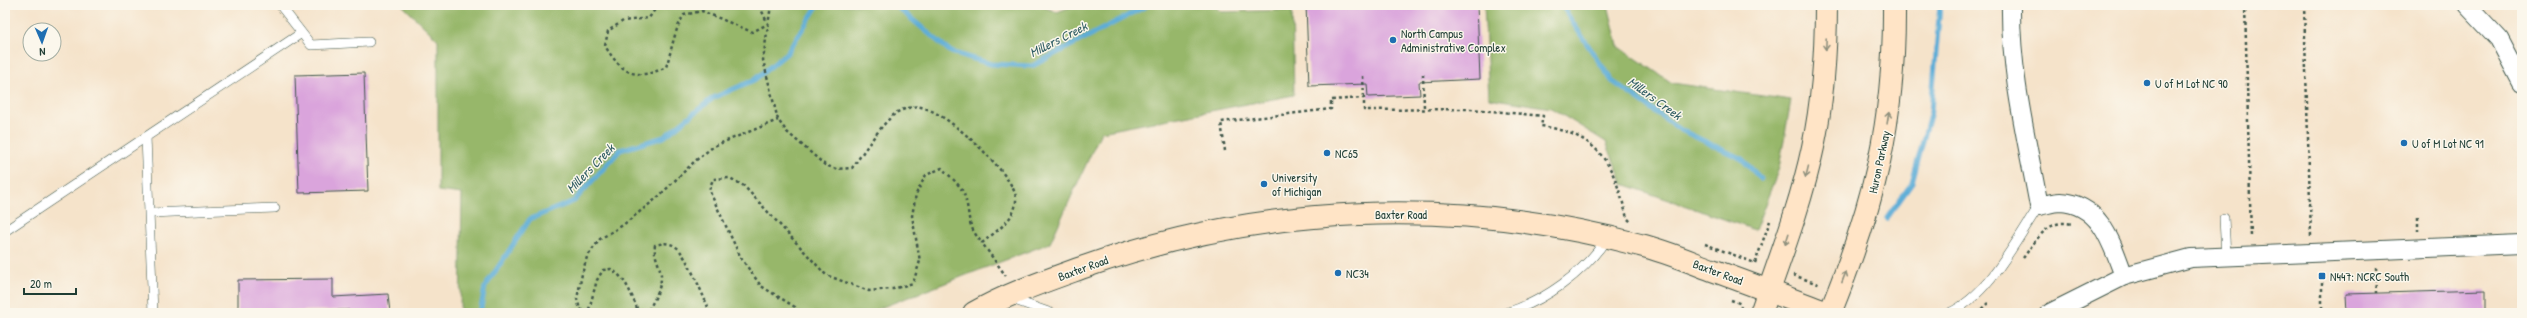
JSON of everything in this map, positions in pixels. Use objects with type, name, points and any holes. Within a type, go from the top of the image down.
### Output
[{"type":"street","points":[[1761,313],[1799,202],[1813,148],[1824,85],[1826,5]]},
{"type":"street","name":"Huron Parkway","points":[[1829,313],[1864,224],[1883,147],[1892,84],[1894,5]]},
{"type":"street","points":[[2011,5],[2010,30],[2017,88],[2039,206],[2060,202],[2084,208],[2095,217],[2105,228],[2124,276]]},
{"type":"street","points":[[2467,5],[2499,38],[2522,83]]},
{"type":"street","name":"Baxter Road","points":[[974,313],[1012,295],[1107,259],[1212,231],[1291,219],[1386,213],[1463,215],[1553,227],[1608,237],[1665,252],[1829,313]]},
{"type":"street","points":[[2050,313],[2124,276],[2191,258],[2522,244]]},
{"type":"lane","points":[[280,5],[300,34],[311,45],[369,42]]},
{"type":"lane","points":[[5,231],[300,34]]},
{"type":"lane","points":[[146,137],[153,313]]},
{"type":"lane","points":[[1949,313],[1971,300],[1986,285],[2039,206]]},
{"type":"lane","points":[[150,213],[275,208]]},
{"type":"lane","points":[[2224,218],[2226,256]]},
{"type":"lane","points":[[1505,313],[1532,303],[1583,267],[1597,254],[1608,237]]},
{"type":"lane","points":[[1012,295],[1051,313]]},
{"type":"path","points":[[658,5],[649,18],[623,21],[608,31],[605,46],[617,65],[637,75],[654,73],[666,67],[676,27],[684,15],[702,11],[752,32],[768,24]]},
{"type":"path","points":[[759,5],[768,24]]},
{"type":"path","points":[[771,5],[763,60],[778,120],[787,132],[825,165],[836,169],[852,168],[896,112],[915,106],[930,110],[965,133],[1011,183],[1016,198],[1012,216],[982,243]]},
{"type":"path","points":[[2245,5],[2251,238]]},
{"type":"path","points":[[2304,5],[2311,236],[2318,236]]},
{"type":"path","points":[[1423,74],[1424,108]]},
{"type":"path","points":[[1363,76],[1364,110],[1424,108],[1471,109],[1543,116],[1541,126],[1571,134],[1599,150],[1615,176],[1627,218],[1636,224]]},
{"type":"path","points":[[1225,151],[1221,122],[1331,109],[1331,100],[1364,98]]},
{"type":"path","points":[[710,313],[677,247],[666,243],[655,245],[654,251],[661,278],[655,299],[648,311],[639,313],[628,284],[622,276],[611,268],[603,270],[597,280],[588,313],[580,310],[577,299],[588,257],[600,240],[624,225],[657,198],[694,161],[714,146],[778,120]]},
{"type":"path","points":[[796,313],[795,307],[761,286],[741,258],[709,190],[712,179],[730,178],[744,186],[826,275],[869,291],[893,289],[914,283],[920,261],[912,216],[916,194],[926,175],[942,168],[954,180],[964,194],[971,229],[982,243],[1012,295]]},
{"type":"path","points":[[2411,233],[2418,232],[2418,217]]},
{"type":"path","points":[[2019,264],[2046,228],[2063,222],[2075,225]]},
{"type":"path","points":[[1700,243],[1755,263]]},
{"type":"path","points":[[1792,274],[1825,286]]},
{"type":"path","points":[[2376,274],[2377,293]]},
{"type":"path","points":[[2322,276],[2322,313]]},
{"type":"path","points":[[1976,313],[1993,298]]},
{"type":"green space","points":[[402,5],[1038,5],[1057,12],[1076,5],[1214,5],[1221,12],[1292,10],[1294,95],[1101,132],[1050,243],[867,313],[460,313],[462,194],[438,191],[438,40]]},
{"type":"green space","points":[[1484,5],[1608,5],[1618,46],[1672,83],[1791,100],[1779,168],[1755,230],[1623,184],[1606,142],[1551,108],[1489,98]]},
{"type":"building","name":"North Campus Administrative Complex","points":[[1306,5],[1477,5],[1480,79],[1419,82],[1420,95],[1368,97],[1367,84],[1309,86]]},
{"type":"building","points":[[364,73],[368,191],[299,193],[295,75]]},
{"type":"building","points":[[333,279],[333,297],[388,294],[390,313],[349,313],[349,310],[238,312],[238,280]]},
{"type":"building","points":[[2486,290],[2486,313],[2347,313],[2346,294]]},
{"type":"waterway","name":"Millers Creek","points":[[480,313],[485,287],[530,219],[574,201],[620,150],[664,137],[713,98],[754,80],[787,53],[818,5]]},
{"type":"waterway","name":"Millers Creek","points":[[895,5],[951,52],[991,64],[1032,66],[1148,5]]},
{"type":"waterway","name":"Millers Creek","points":[[1565,5],[1567,14],[1612,81],[1681,130],[1742,159],[1761,179]]},
{"type":"waterway","name":"Millers Creek","points":[[1887,218],[1912,183],[1931,111],[1940,5]]},
{"type":"place","name":"North Campus Administrative Complex","points":[[1393,40]]},
{"type":"place","name":"U of M Lot NC 90","points":[[2147,83]]},
{"type":"place","name":"U of M Lot NC 91","points":[[2404,143]]},
{"type":"place","name":"NC65","points":[[1327,153]]},
{"type":"place","name":"University of Michigan","points":[[1264,184]]},
{"type":"place","name":"NC34","points":[[1338,273]]},
{"type":"place","name":"N447: NCRC South","points":[[2322,276]]}]
